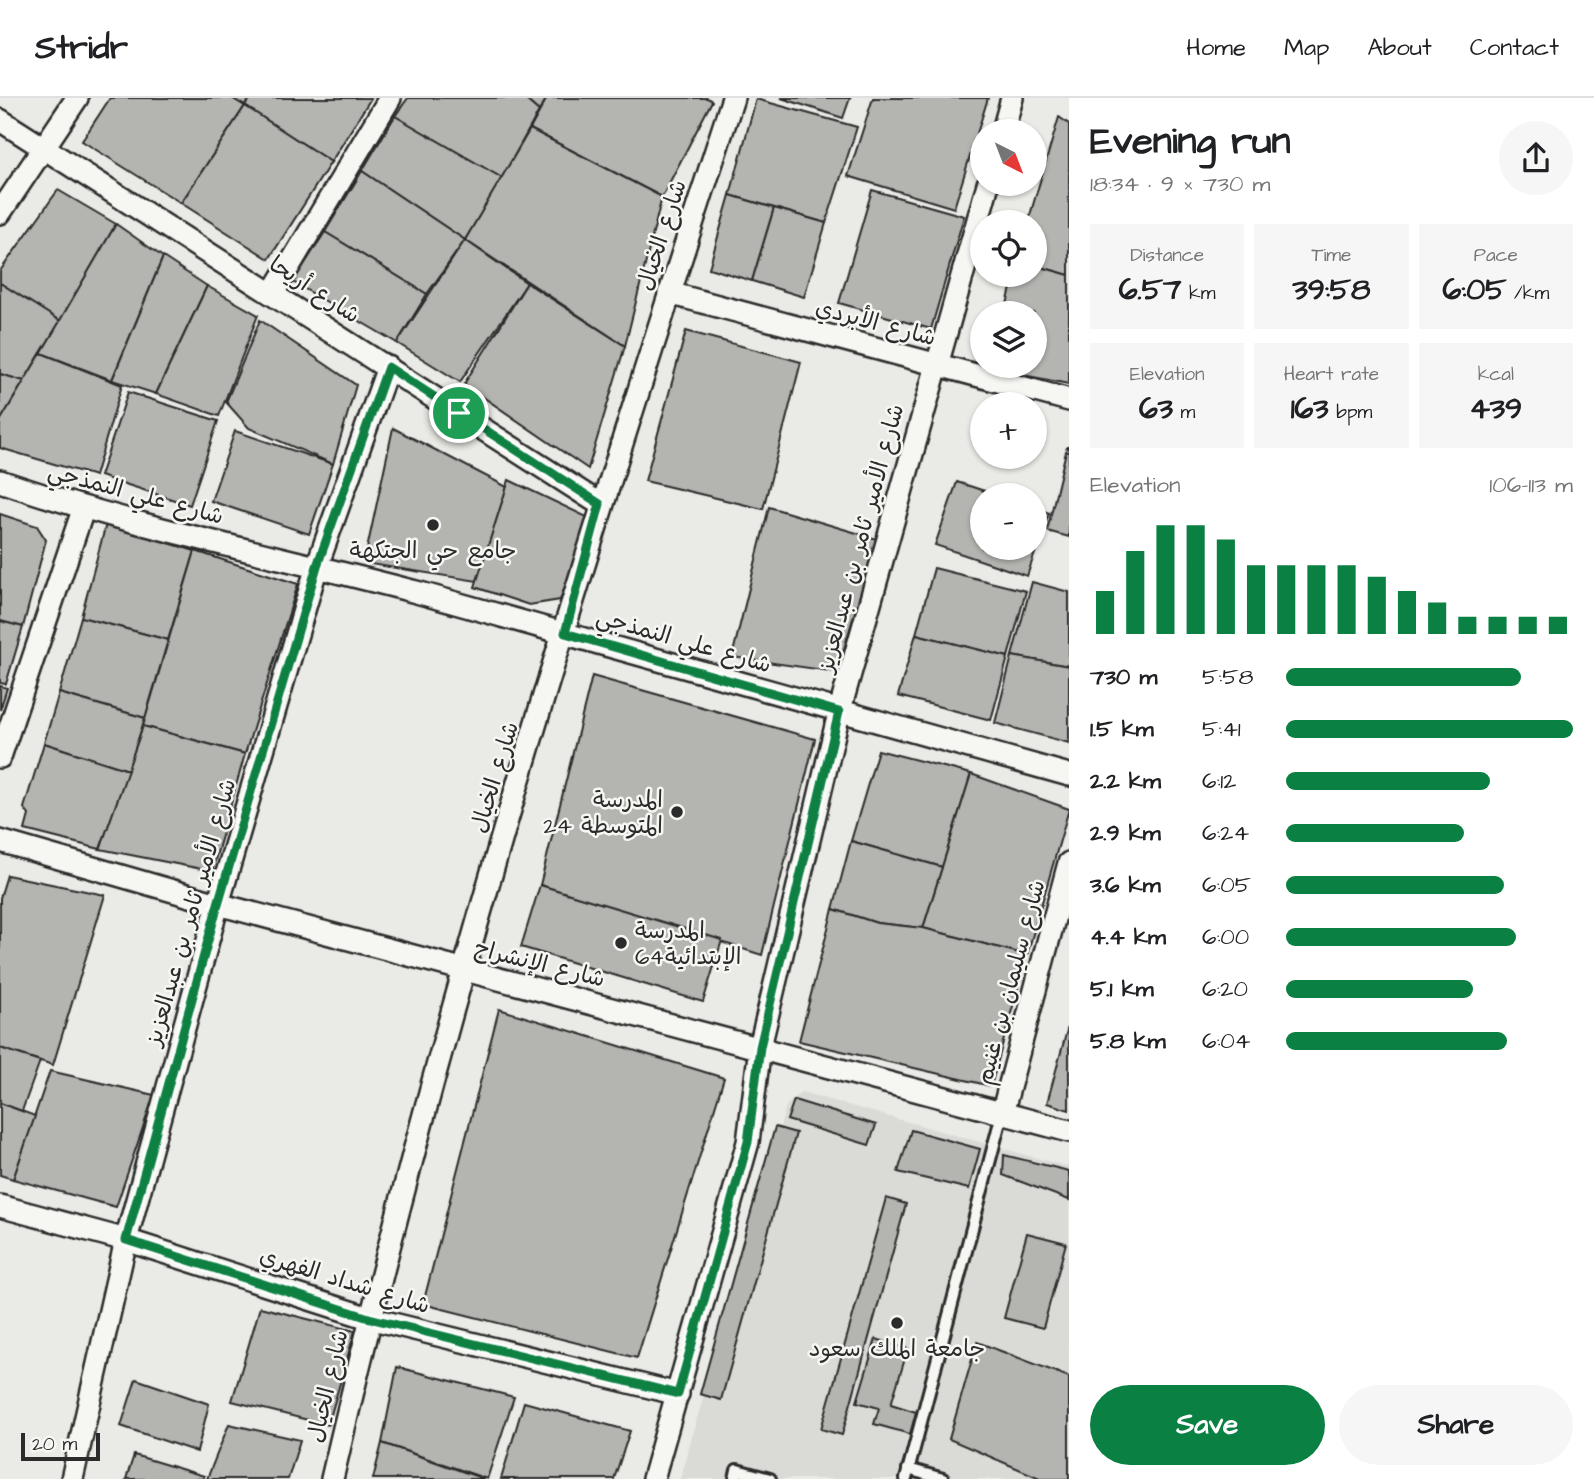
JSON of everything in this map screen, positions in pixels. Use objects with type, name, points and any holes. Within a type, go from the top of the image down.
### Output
[{"type":"street","points":[[0,213],[77,98]]},
{"type":"street","points":[[273,293],[390,98]]},
{"type":"street","name":"شارع الخيال","points":[[332,1479],[369,1318],[463,970],[565,633],[600,504],[733,98]]},
{"type":"street","points":[[1006,119],[1012,98]]},
{"type":"street","name":"شارع أريحا","points":[[0,120],[600,504]]},
{"type":"street","name":"شارع الأمير ثامر بن عبدالعزيز","points":[[653,1479],[748,1142],[760,1047],[839,712],[985,196]]},
{"type":"street","name":"شارع الأبردي","points":[[669,293],[1069,400]]},
{"type":"street","name":"شارع الأمير ثامر بن عبدالعزيز","points":[[72,1479],[126,1240],[218,904],[317,566],[388,367]]},
{"type":"street","name":"شارع علي النمذجي","points":[[0,481],[83,510],[317,566],[1069,775]]},
{"type":"street","points":[[0,757],[83,510]]},
{"type":"street","name":"شارع الإنشراح","points":[[0,841],[218,904],[1069,1131]]},
{"type":"street","name":"شارع سليمان بن غنيم","points":[[1002,1114],[1069,863]]},
{"type":"street","name":"شارع شداد الفهري","points":[[0,1206],[126,1240],[369,1318],[678,1394]]},
{"type":"lane","points":[[943,1479],[907,1474],[1002,1114]]},
{"type":"lane","points":[[735,1479],[737,1470],[770,1479]]},
{"type":"shaded area","name":"جامعة الملك سعود","points":[[801,1092],[1069,1167],[1069,1479],[680,1479],[786,1106]]},
{"type":"building","points":[[110,98],[232,98],[245,106],[181,203],[82,141]]},
{"type":"building","points":[[232,98],[251,98],[245,106]]},
{"type":"building","points":[[251,98],[371,98],[331,162],[245,106]]},
{"type":"building","points":[[408,98],[524,98],[539,111],[502,178],[395,116]]},
{"type":"building","points":[[524,98],[547,98],[539,111]]},
{"type":"building","points":[[547,98],[707,98],[712,101],[662,197],[530,129]]},
{"type":"building","points":[[781,98],[850,98],[843,118]]},
{"type":"building","points":[[873,98],[988,98],[982,119],[970,119],[970,156],[954,208],[848,176]]},
{"type":"building","points":[[756,99],[857,127],[826,223],[730,195]]},
{"type":"building","points":[[245,106],[331,162],[269,259],[181,203]]},
{"type":"building","points":[[395,116],[502,178],[465,240],[362,171]]},
{"type":"building","points":[[1059,117],[1069,124],[1069,275],[1047,269],[1047,210],[1032,210],[1036,196],[1047,196],[1047,158]]},
{"type":"building","points":[[530,129],[662,197],[625,346],[465,240]]},
{"type":"building","points":[[362,171],[465,240],[427,294],[325,232]]},
{"type":"building","points":[[58,190],[116,224],[60,321],[0,283],[0,271]]},
{"type":"building","points":[[872,190],[964,216],[931,329],[839,303]]},
{"type":"building","points":[[730,195],[774,208],[752,281],[709,268]]},
{"type":"building","points":[[774,208],[826,223],[804,297],[752,281]]},
{"type":"building","points":[[116,224],[163,257],[112,380],[41,353]]},
{"type":"building","points":[[325,232],[427,294],[397,343],[293,282]]},
{"type":"building","points":[[465,240],[527,283],[460,382],[397,343]]},
{"type":"building","points":[[163,257],[207,286],[156,394],[112,380]]},
{"type":"building","points":[[1047,269],[1069,275],[1069,384],[1038,378],[1047,378],[1047,301],[1008,301],[1011,287],[1047,287]]},
{"type":"building","points":[[0,283],[60,321],[24,381],[0,374]]},
{"type":"building","points":[[527,283],[625,346],[588,469],[464,384]]},
{"type":"building","points":[[207,286],[258,315],[219,416],[156,394]]},
{"type":"building","points":[[260,320],[356,385],[333,464],[249,428],[226,402]]},
{"type":"building","points":[[686,331],[801,362],[763,509],[645,481]]},
{"type":"building","points":[[41,353],[122,385],[95,476],[0,448],[0,421]]},
{"type":"building","points":[[0,374],[24,381],[0,421]]},
{"type":"building","points":[[128,392],[218,421],[190,505],[100,476]]},
{"type":"building","name":"جامع حي الجتكهة","points":[[393,428],[507,487],[477,581],[364,563]]},
{"type":"building","points":[[235,431],[333,464],[309,534],[211,501]]},
{"type":"building","points":[[1067,447],[1069,447],[1069,537],[1047,531]]},
{"type":"building","points":[[509,480],[589,518],[560,600],[529,605],[475,587]]},
{"type":"building","points":[[957,482],[970,486],[970,557],[935,545]]},
{"type":"building","points":[[769,507],[877,539],[837,672],[732,657]]},
{"type":"building","points":[[0,514],[37,526],[46,540],[23,627],[0,621]]},
{"type":"building","points":[[106,524],[195,551],[168,640],[81,617]]},
{"type":"building","points":[[195,551],[298,584],[245,754],[143,726]]},
{"type":"building","points":[[980,560],[1033,560],[1027,576]]},
{"type":"building","points":[[934,568],[1026,591],[1008,657],[916,634]]},
{"type":"building","points":[[1032,582],[1069,592],[1069,666],[1012,656]]},
{"type":"building","points":[[81,617],[168,640],[145,718],[59,693]]},
{"type":"building","points":[[0,621],[23,627],[6,684],[0,683]]},
{"type":"building","points":[[916,634],[1008,657],[991,720],[898,696]]},
{"type":"building","points":[[1012,656],[1069,666],[1069,743],[995,723]]},
{"type":"building","name":"المدرسة المتوسطة 24","points":[[592,676],[815,739],[762,955],[540,885]]},
{"type":"building","points":[[0,686],[7,688],[0,710]]},
{"type":"building","points":[[59,693],[145,718],[128,770],[44,743]]},
{"type":"building","points":[[143,726],[245,754],[212,871],[100,849]]},
{"type":"building","points":[[44,743],[128,770],[100,849],[25,830],[29,815],[24,808]]},
{"type":"building","points":[[878,750],[971,774],[942,867],[851,841]]},
{"type":"building","points":[[971,774],[1069,809],[1027,955],[923,928]]},
{"type":"building","points":[[851,841],[942,867],[923,928],[877,923],[833,909]]},
{"type":"building","points":[[7,875],[105,895],[53,1065],[0,1048],[0,898]]},
{"type":"building","name":"المدرسة الإبتدائية64","points":[[540,885],[722,940],[703,1002],[521,947]]},
{"type":"building","points":[[833,909],[877,923],[923,928],[1027,955],[991,1086],[799,1041]]},
{"type":"building","points":[[499,1009],[724,1078],[637,1358],[423,1304]]},
{"type":"building","points":[[1069,1023],[1069,1110],[1047,1103]]},
{"type":"building","points":[[0,1048],[40,1061],[22,1111],[0,1103]]},
{"type":"building","points":[[50,1071],[154,1095],[116,1207],[13,1179]]},
{"type":"building","points":[[794,1100],[876,1125],[869,1145],[787,1120]]},
{"type":"building","points":[[0,1103],[35,1116],[13,1179],[0,1175]]},
{"type":"building","points":[[775,1127],[796,1133],[721,1400],[700,1394]]},
{"type":"building","points":[[911,1130],[980,1149],[969,1189],[898,1172]]},
{"type":"building","points":[[1004,1155],[1069,1171],[1069,1200],[1003,1175]]},
{"type":"building","points":[[886,1198],[906,1204],[842,1435],[821,1429]]},
{"type":"building","points":[[1027,1233],[1066,1243],[1043,1328],[1004,1318]]},
{"type":"building","points":[[260,1307],[355,1331],[328,1425],[232,1401]]},
{"type":"building","points":[[876,1339],[908,1349],[891,1404],[916,1412],[910,1434],[874,1424],[879,1408],[857,1402]]},
{"type":"building","points":[[977,1342],[1069,1377],[1069,1479],[1042,1479],[949,1439]]},
{"type":"building","points":[[397,1367],[514,1397],[487,1479],[382,1443]]},
{"type":"building","points":[[136,1379],[209,1404],[197,1452],[121,1426]]},
{"type":"building","points":[[524,1402],[630,1431],[614,1479],[501,1479]]},
{"type":"building","points":[[229,1424],[300,1440],[288,1479],[207,1479]]},
{"type":"building","points":[[382,1443],[484,1479],[373,1479]]},
{"type":"building","points":[[134,1455],[204,1476],[203,1479],[126,1479]]},
{"type":"place","name":"جامع حي الجتكهة","points":[[433,525]]},
{"type":"place","name":"المدرسة المتوسطة 24","points":[[677,812]]},
{"type":"place","name":"المدرسة الإبتدائية64","points":[[621,943]]},
{"type":"place","name":"جامعة الملك سعود","points":[[897,1323]]},
{"type":"route","points":[[388,367],[459,413],[600,504],[565,633],[839,712],[760,1047],[748,1142],[678,1394],[369,1318],[126,1240],[218,904],[317,566],[388,367]]}]
